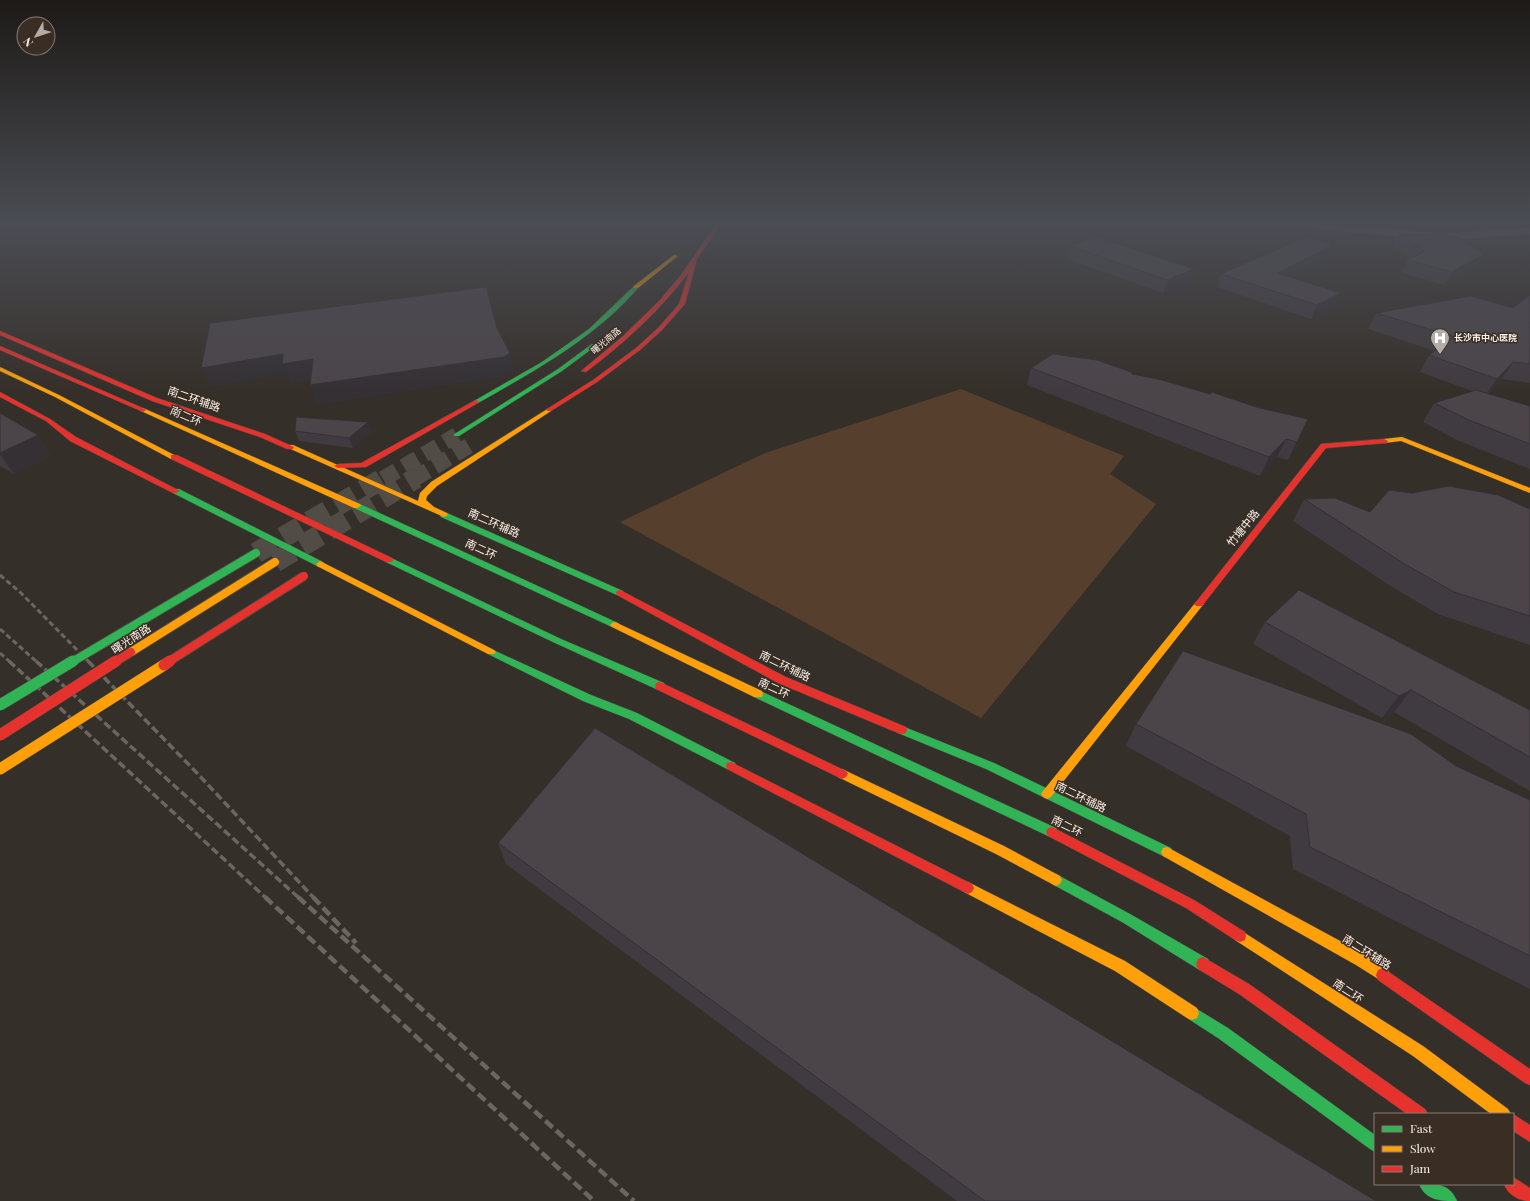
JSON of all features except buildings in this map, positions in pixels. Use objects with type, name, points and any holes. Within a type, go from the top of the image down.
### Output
[{"type":"main road","points":[[332,465],[353,467],[372,461],[544,363],[591,330],[607,316],[626,295],[646,279]]},
{"type":"main road","points":[[646,291],[656,279]]},
{"type":"main road","name":"曙光南路","points":[[578,376],[612,350],[647,319],[679,279]]},
{"type":"main road","points":[[430,508],[422,501],[423,495],[434,484],[595,381],[638,349],[660,329],[682,304],[689,279]]},
{"type":"main road","name":"南二环辅路","points":[[0,333],[131,390],[178,408],[257,433],[430,508],[621,593],[782,680],[990,766],[1173,854],[1360,960],[1530,1078]]},
{"type":"main road","name":"曙光南路","points":[[457,435],[560,370],[603,338]]},
{"type":"main road","name":"南二环","points":[[0,348],[239,452],[535,587],[728,680],[1070,841],[1190,904],[1283,962],[1418,1051],[1502,1113]]},
{"type":"main road","points":[[0,369],[57,396],[146,443],[406,569],[688,699],[1000,850],[1126,918],[1244,989],[1419,1113]]},
{"type":"main road","points":[[0,394],[48,420],[73,439],[332,569],[525,670],[587,698],[633,716],[1120,966],[1223,1033],[1374,1143]]},
{"type":"main road","name":"竹塘中路","points":[[1047,794],[1324,446],[1402,439],[1530,491]]},
{"type":"main road","name":"曙光南路","points":[[0,705],[256,552]]},
{"type":"main road","name":"曙光南路","points":[[0,735],[88,682],[219,596],[275,562]]},
{"type":"main road","points":[[0,769],[311,574],[332,569]]},
{"type":"main road","points":[[1514,1123],[1530,1134]]},
{"type":"main road","points":[[1428,1185],[1449,1201]]},
{"type":"main road","points":[[1513,1185],[1530,1198]]},
{"type":"shaded area","points":[[961,389],[1124,456],[1110,474],[1156,504],[981,718],[620,522],[765,453]]},
{"type":"tunnel","points":[[383,479],[457,435]]},
{"type":"tunnel","points":[[414,479],[475,442]]},
{"type":"tunnel","points":[[256,553],[384,478]]},
{"type":"tunnel","points":[[275,562],[416,478]]},
{"type":"railway","points":[[0,575],[21,593],[89,662]]},
{"type":"railway","points":[[0,629],[37,662]]},
{"type":"railway","points":[[0,653],[10,662]]},
{"type":"railway","points":[[9,661],[266,898]]},
{"type":"railway","points":[[36,661],[299,898]]},
{"type":"railway","points":[[88,661],[196,772],[314,898]]},
{"type":"railway","points":[[265,897],[594,1201]]},
{"type":"railway","points":[[298,897],[634,1201]]},
{"type":"railway","points":[[313,897],[356,943]]},
{"type":"traffic: fast","points":[[476,402],[544,363],[591,330],[636,287]]},
{"type":"traffic: fast","points":[[457,435],[560,370],[594,345]]},
{"type":"traffic: fast","points":[[176,491],[320,564]]},
{"type":"traffic: fast","points":[[357,506],[615,625]]},
{"type":"traffic: fast","points":[[444,515],[620,593]]},
{"type":"traffic: fast","points":[[0,705],[256,553]]},
{"type":"traffic: fast","points":[[389,560],[558,641],[660,686]]},
{"type":"traffic: fast","points":[[491,652],[587,698],[633,716],[731,766]]},
{"type":"traffic: fast","points":[[758,694],[1052,832]]},
{"type":"traffic: fast","points":[[902,730],[990,766],[1167,852]]},
{"type":"traffic: fast","points":[[1056,880],[1126,918],[1203,964]]},
{"type":"traffic: fast","points":[[1192,1013],[1223,1033],[1374,1143]]},
{"type":"traffic: fast","points":[[1428,1185],[1449,1201]]},
{"type":"traffic: slow","points":[[636,287],[646,279]]},
{"type":"traffic: slow","points":[[0,369],[57,396],[174,457]]},
{"type":"traffic: slow","points":[[143,410],[357,506]]},
{"type":"traffic: slow","points":[[430,508],[422,501],[423,495],[434,484],[549,410]]},
{"type":"traffic: slow","points":[[1384,441],[1402,439],[1530,491]]},
{"type":"traffic: slow","points":[[290,447],[444,515]]},
{"type":"traffic: slow","points":[[131,652],[275,562]]},
{"type":"traffic: slow","points":[[320,564],[491,652]]},
{"type":"traffic: slow","points":[[1047,794],[1199,604]]},
{"type":"traffic: slow","points":[[615,625],[758,694]]},
{"type":"traffic: slow","points":[[0,769],[164,665]]},
{"type":"traffic: slow","points":[[842,774],[1000,850],[1056,880]]},
{"type":"traffic: slow","points":[[1167,852],[1361,960],[1383,975]]},
{"type":"traffic: slow","points":[[968,888],[1120,966],[1192,1013]]},
{"type":"traffic: slow","points":[[1240,936],[1418,1051],[1502,1113]]},
{"type":"traffic: jam","points":[[584,371],[624,339],[649,315],[680,279]]},
{"type":"traffic: jam","points":[[549,410],[595,381],[638,349],[660,329],[682,304],[689,279]]},
{"type":"traffic: jam","points":[[0,333],[132,391],[290,447]]},
{"type":"traffic: jam","points":[[0,348],[143,410]]},
{"type":"traffic: jam","points":[[0,394],[48,420],[73,439],[176,491]]},
{"type":"traffic: jam","points":[[338,466],[363,465],[476,402]]},
{"type":"traffic: jam","points":[[1199,604],[1324,446],[1384,441]]},
{"type":"traffic: jam","points":[[174,457],[389,560]]},
{"type":"traffic: jam","points":[[164,665],[304,576]]},
{"type":"traffic: jam","points":[[620,593],[782,680],[902,730]]},
{"type":"traffic: jam","points":[[0,735],[131,652]]},
{"type":"traffic: jam","points":[[660,686],[842,774]]},
{"type":"traffic: jam","points":[[731,766],[968,888]]},
{"type":"traffic: jam","points":[[1052,832],[1190,904],[1240,936]]},
{"type":"traffic: jam","points":[[1203,964],[1244,989],[1419,1113]]},
{"type":"traffic: jam","points":[[1383,975],[1530,1078]]},
{"type":"traffic: jam","points":[[1514,1123],[1530,1134]]},
{"type":"traffic: jam","points":[[1513,1185],[1530,1198]]},
{"type":"place","name":"长沙市中心医院","points":[[1440,355]]}]
